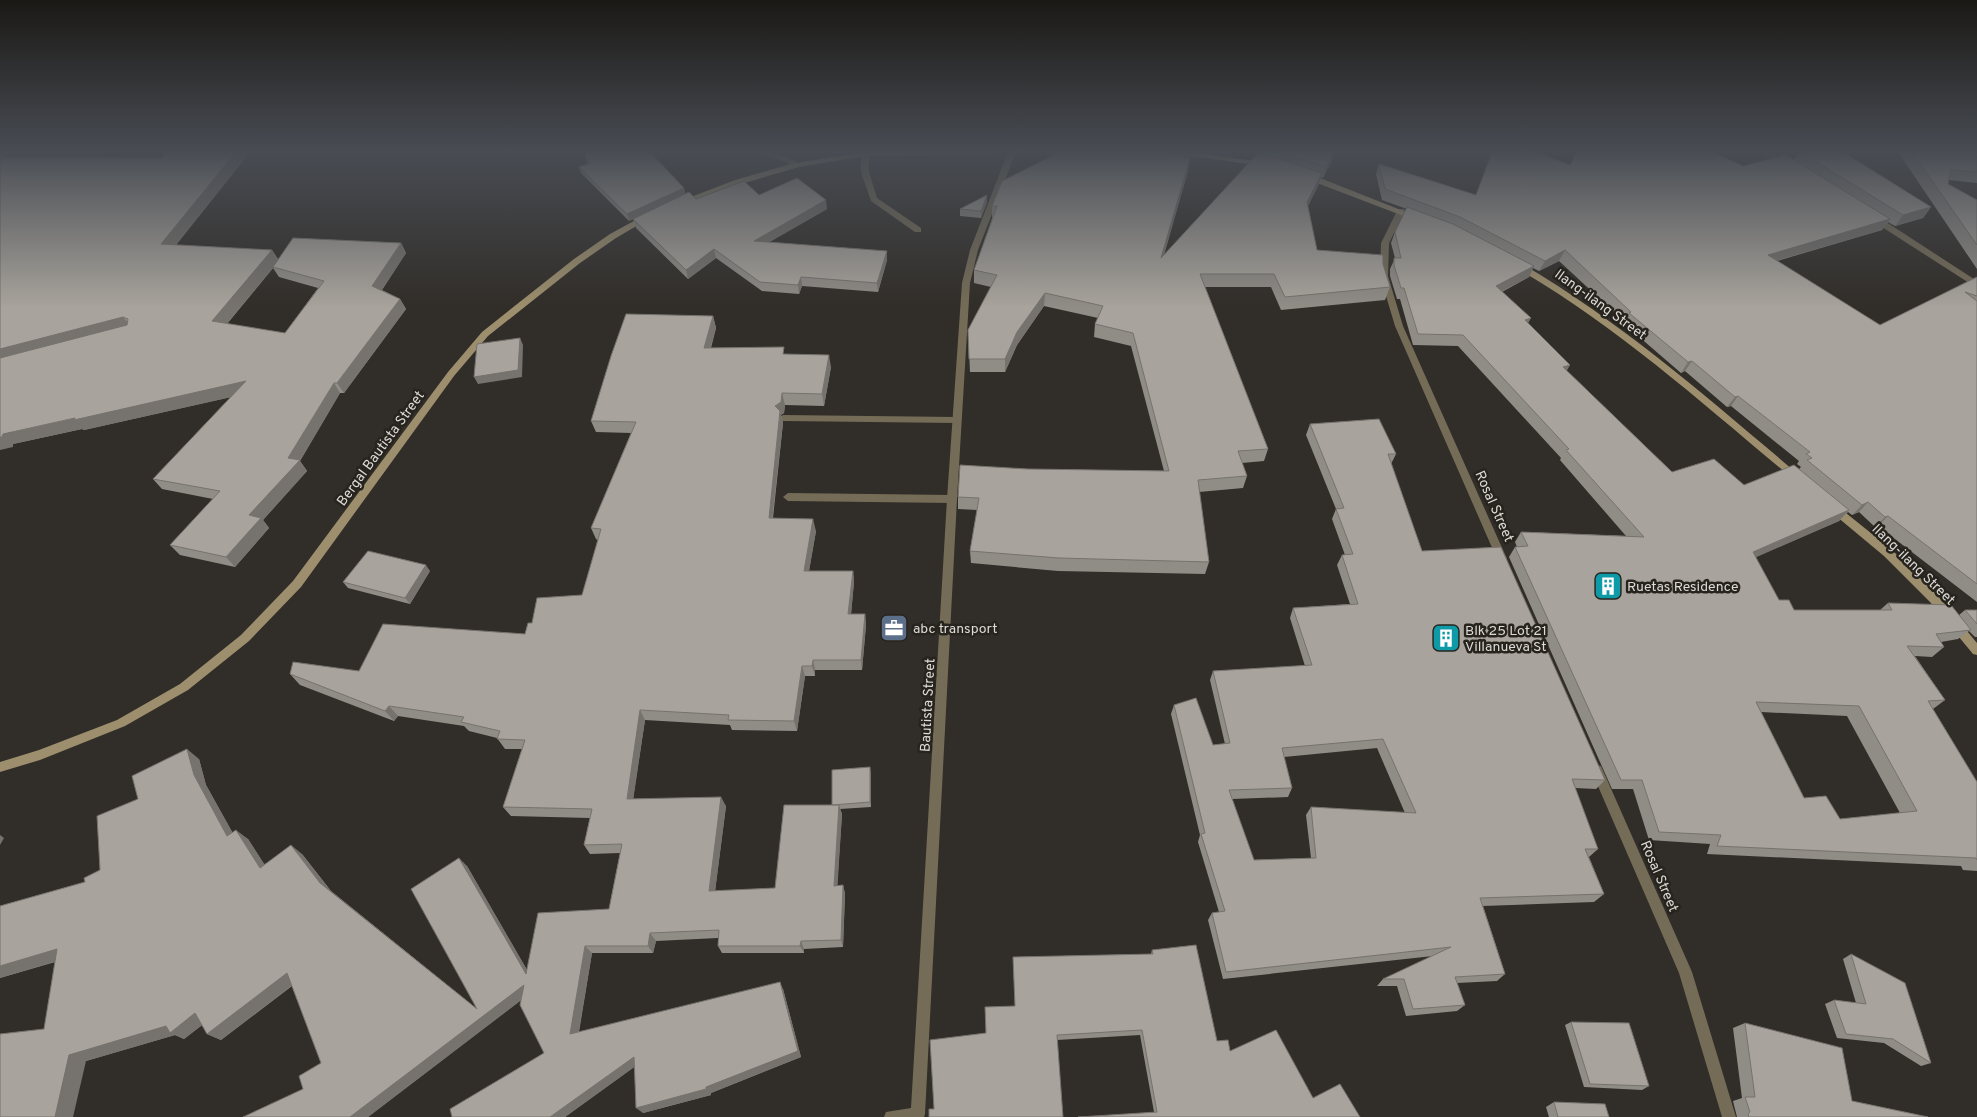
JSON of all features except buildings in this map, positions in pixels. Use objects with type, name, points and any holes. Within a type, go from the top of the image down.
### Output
[{"type":"street","points":[[672,206],[677,204]]},
{"type":"street","points":[[881,204],[918,230]]},
{"type":"street","name":"Bautista Street","points":[[917,1116],[956,420],[966,283],[974,250],[992,204]]},
{"type":"street","points":[[1382,204],[1426,221]]},
{"type":"street","name":"Rosal Street","points":[[1401,211],[1385,243],[1384,276],[1399,326],[1508,571]]},
{"type":"street","name":"Bergal Bautista Street","points":[[0,767],[40,755],[121,723],[184,687],[245,638],[297,584],[451,374],[485,334],[577,260],[613,236],[656,213]]},
{"type":"street","points":[[1869,215],[1977,285]]},
{"type":"street","name":"Ilang-ilang Street","points":[[1510,262],[1541,278],[1584,305],[1805,484]]},
{"type":"street","points":[[783,418],[956,420]]},
{"type":"street","points":[[788,497],[952,499]]},
{"type":"street","name":"Ilang-ilang Street","points":[[1828,503],[1888,553],[1934,599],[1977,651]]},
{"type":"street","name":"Rosal Street","points":[[1593,762],[1685,972],[1729,1117]]},
{"type":"street","points":[[891,1117],[917,1116]]},
{"type":"place","name":"Ruetas Residence","points":[[1608,586]]},
{"type":"place","name":"abc transport","points":[[894,628]]},
{"type":"place","name":"Blk 25 Lot 21 Villanueva St","points":[[1446,638]]}]
